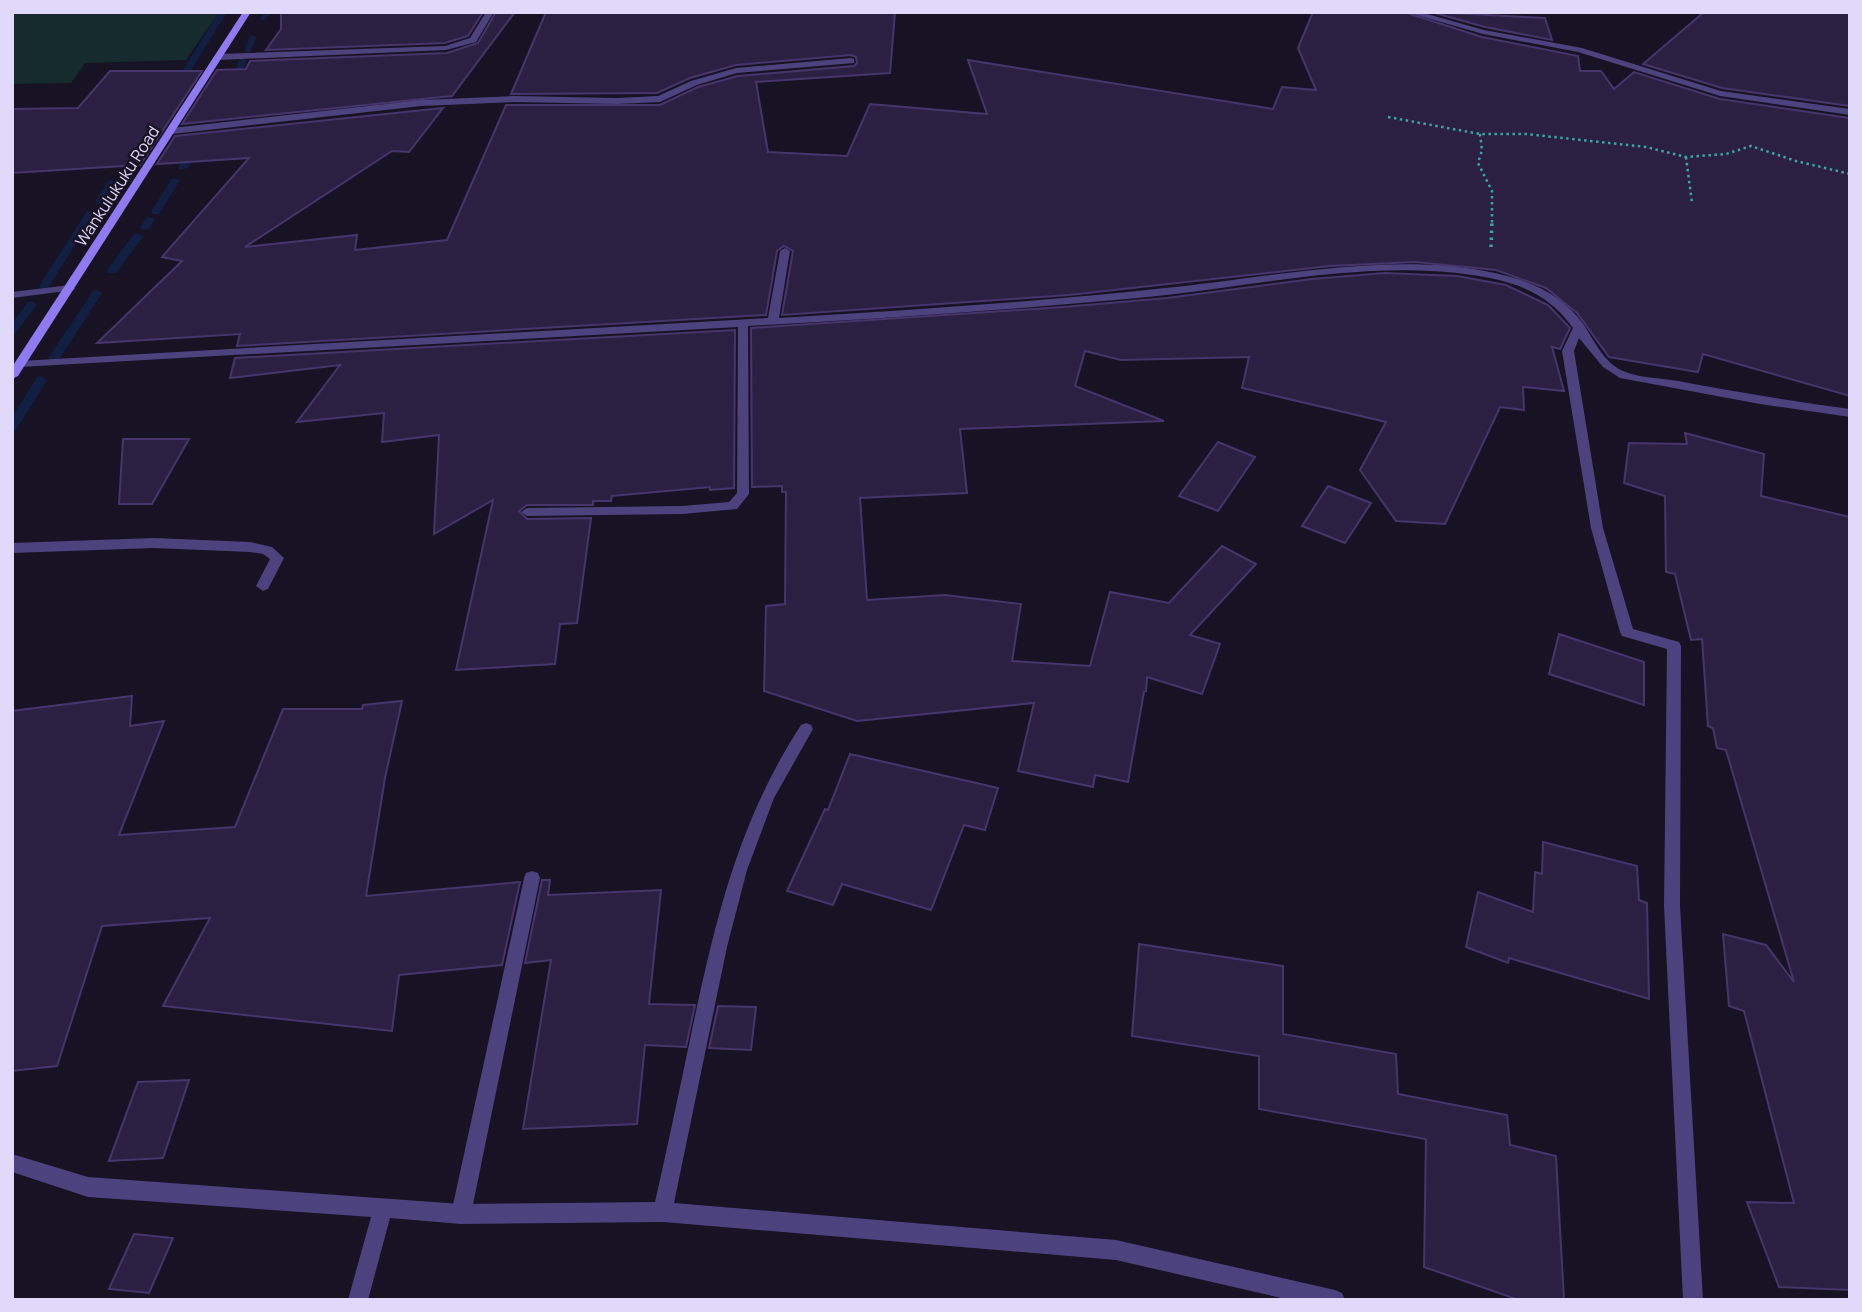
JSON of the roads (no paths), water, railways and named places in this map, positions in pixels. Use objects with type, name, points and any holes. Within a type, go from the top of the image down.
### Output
[{"type":"main road","name":"Wankulukuku Road","points":[[12,376],[247,12]]},
{"type":"street","points":[[219,57],[446,48],[472,40],[490,12]]},
{"type":"street","points":[[1410,12],[1483,32],[1579,50],[1720,93],[1850,112]]},
{"type":"street","points":[[172,131],[421,103],[514,99],[660,99],[694,83],[736,71],[852,61]]},
{"type":"street","points":[[773,320],[785,251]]},
{"type":"street","points":[[20,364],[1064,301],[1376,270],[1437,270],[1483,275],[1525,284],[1547,293],[1571,314],[1607,367],[1620,374],[1760,400],[1850,413]]},
{"type":"street","points":[[12,295],[70,288]]},
{"type":"street","points":[[527,512],[682,510],[733,506],[743,494],[743,322]]},
{"type":"street","points":[[1579,326],[1568,351],[1570,365],[1597,528],[1627,632],[1674,646],[1672,906],[1693,1300]]},
{"type":"street","points":[[12,548],[154,543],[250,547],[267,550],[277,558],[264,586]]},
{"type":"street","points":[[663,1212],[714,967],[749,835],[786,757],[806,729]]},
{"type":"street","points":[[461,1214],[532,878]]},
{"type":"street","points":[[12,1163],[88,1187],[461,1214],[663,1212],[1116,1250],[1335,1300]]},
{"type":"street","points":[[358,1300],[383,1208]]},
{"type":"waterway","points":[[176,88],[223,12]]},
{"type":"waterway","points":[[264,19],[268,12]]},
{"type":"waterway","points":[[247,50],[253,37]]},
{"type":"waterway","points":[[232,86],[243,60]]},
{"type":"waterway","points":[[183,168],[196,146]]},
{"type":"waterway","points":[[156,212],[175,180]]},
{"type":"waterway","points":[[100,202],[112,182]]},
{"type":"waterway","points":[[44,286],[90,213]]},
{"type":"waterway","points":[[145,227],[150,219]]},
{"type":"waterway","points":[[112,271],[138,236]]},
{"type":"waterway","points":[[54,358],[97,293]]},
{"type":"waterway","points":[[12,331],[32,304]]},
{"type":"waterway","points":[[12,427],[41,380]]}]
